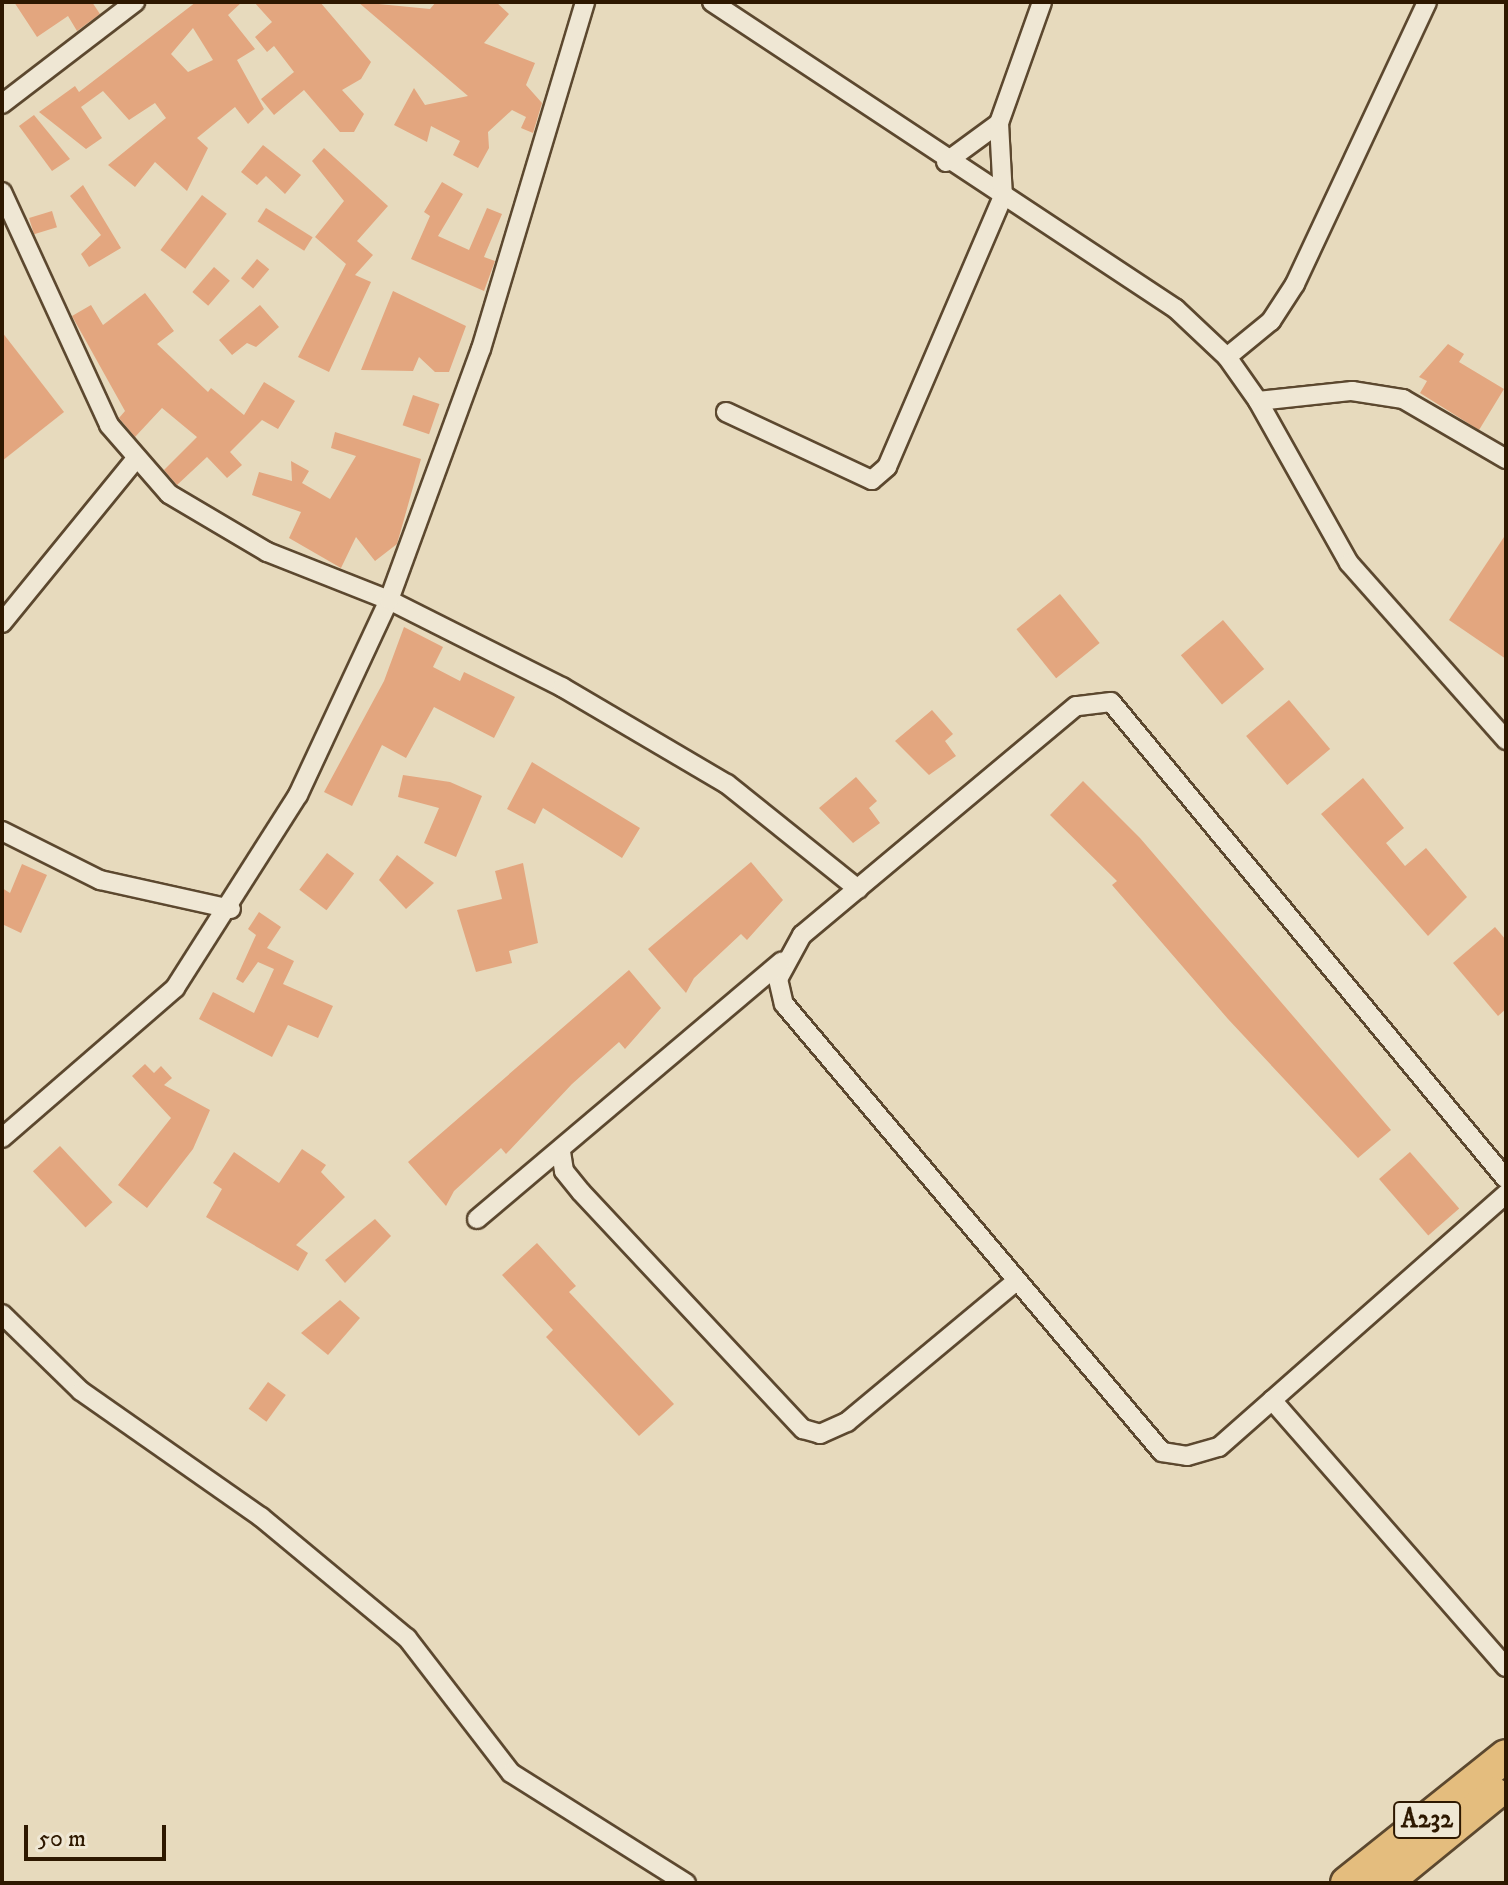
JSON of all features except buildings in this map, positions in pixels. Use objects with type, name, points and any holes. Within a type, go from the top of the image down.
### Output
[{"type":"highway","name":"A232","points":[[1347,1883],[1506,1756]]},
{"type":"highway","name":"A232","points":[[1385,1883],[1506,1784]]},
{"type":"street","points":[[2,104],[135,2]]},
{"type":"street","points":[[2,1138],[175,988],[231,909],[298,795],[389,600],[481,349],[585,2]]},
{"type":"street","points":[[712,2],[946,162],[1176,309],[1227,357],[1258,401],[1349,563],[1506,740]]},
{"type":"street","points":[[726,412],[872,480],[891,458],[1003,197],[999,123],[1042,2]]},
{"type":"street","points":[[1227,357],[1271,321],[1295,284],[1427,2]]},
{"type":"street","points":[[946,162],[999,123]]},
{"type":"street","points":[[2,192],[71,352],[134,461],[169,494],[267,552],[389,600],[562,687],[727,784],[858,889]]},
{"type":"street","points":[[1258,401],[1352,391],[1403,399],[1506,459]]},
{"type":"street","points":[[2,623],[134,461]]},
{"type":"street","points":[[477,1219],[561,1152],[571,1135],[784,960],[802,935],[1076,706],[1111,702],[1506,1179]]},
{"type":"street","points":[[2,831],[100,880],[231,909]]},
{"type":"street","points":[[784,960],[778,979],[784,1004],[1015,1282],[1162,1452],[1187,1456],[1219,1447],[1506,1194]]},
{"type":"street","points":[[561,1152],[564,1171],[581,1192],[803,1429],[820,1434],[847,1422],[1015,1282]]},
{"type":"street","points":[[2,1314],[81,1391],[261,1517],[407,1638],[511,1773],[686,1883]]},
{"type":"street","points":[[1272,1400],[1506,1667]]}]
